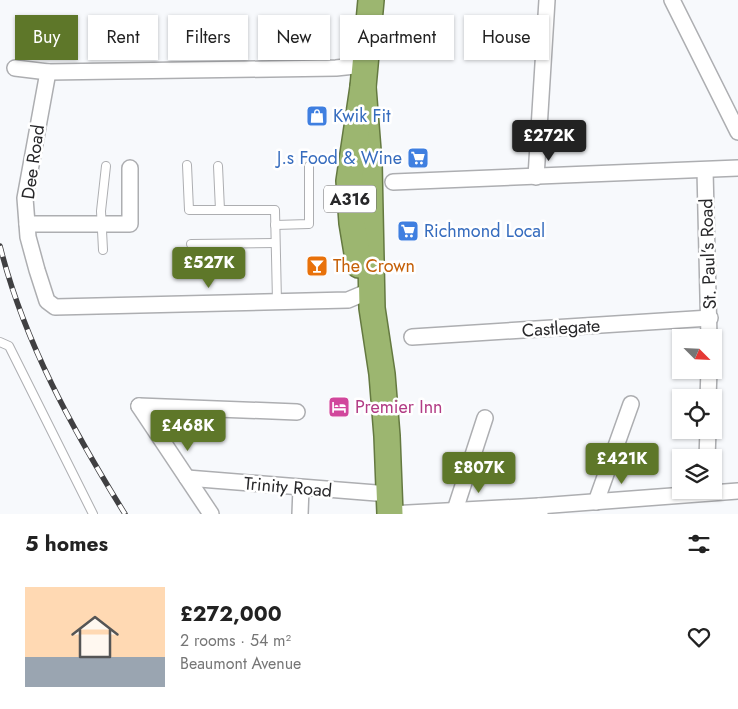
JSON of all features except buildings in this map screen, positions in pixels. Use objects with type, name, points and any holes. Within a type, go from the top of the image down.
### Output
[{"type":"highway","name":"A316","points":[[370,0],[364,76],[369,163],[370,300],[382,374],[390,507]]},
{"type":"street","points":[[536,177],[547,0]]},
{"type":"street","points":[[672,0],[738,132]]},
{"type":"street","points":[[15,68],[48,72],[336,68],[364,76]]},
{"type":"street","name":"Dee Road","points":[[48,72],[25,198],[27,224],[37,270],[47,300],[55,307],[276,302]]},
{"type":"street","points":[[27,224],[130,224],[130,168]]},
{"type":"street","points":[[394,182],[738,168]]},
{"type":"street","name":"St. Paul’s Road","points":[[705,170],[709,329]]},
{"type":"street","points":[[276,302],[370,300]]},
{"type":"street","name":"Castlegate","points":[[412,337],[710,318]]},
{"type":"street","points":[[596,502],[630,404]]},
{"type":"street","points":[[211,514],[140,406],[297,412]]},
{"type":"street","points":[[456,510],[485,418]]},
{"type":"street","name":"Trinity Road","points":[[187,478],[301,488],[390,507],[456,510],[540,510],[596,502],[672,495]]},
{"type":"street","points":[[300,514],[301,488]]},
{"type":"street","name":"Trinity Road","points":[[722,492],[738,491]]},
{"type":"lane","points":[[187,164],[189,210],[275,210],[276,302]]},
{"type":"lane","points":[[103,250],[102,211],[106,166]]},
{"type":"lane","points":[[218,166],[220,210]]},
{"type":"lane","points":[[275,225],[309,224],[309,166]]},
{"type":"lane","points":[[191,244],[275,243]]},
{"type":"lane","points":[[0,342],[9,346],[93,514]]},
{"type":"railway","points":[[0,246],[10,282],[36,351],[69,418],[125,514]]},
{"type":"place","name":"Kwik Fit","points":[[317,116]]},
{"type":"place","name":"J.s Food & Wine","points":[[418,158]]},
{"type":"place","name":"Richmond Local","points":[[408,231]]},
{"type":"place","name":"The Crown","points":[[317,266]]},
{"type":"place","name":"Premier Inn","points":[[339,407]]}]
